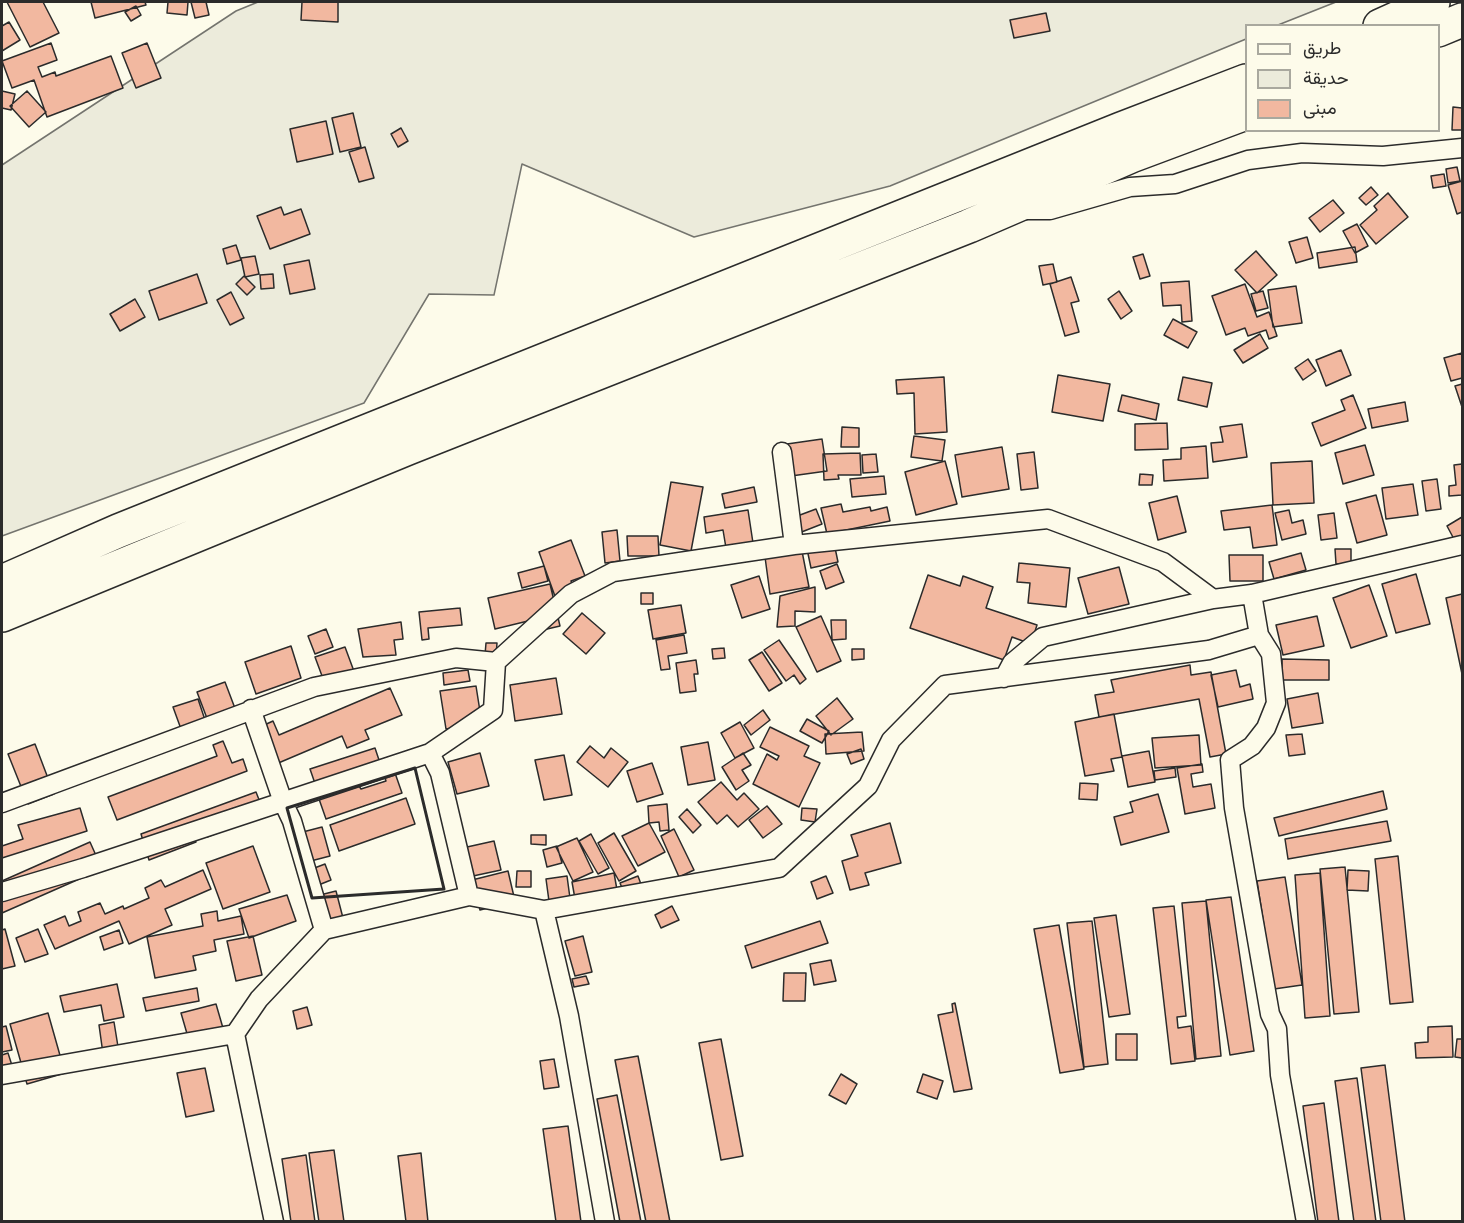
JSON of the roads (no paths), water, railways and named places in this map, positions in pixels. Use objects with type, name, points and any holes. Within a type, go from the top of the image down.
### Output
[{"type":"highway","points":[[1384,24],[1433,2]]},
{"type":"highway","points":[[1440,29],[1462,20]]},
{"type":"highway","points":[[2,582],[161,514],[1245,81]]},
{"type":"highway","points":[[2,615],[408,448],[1005,210],[1131,156],[1245,113]]},
{"type":"street","points":[[1005,210],[1050,210],[1130,187],[1175,184],[1248,160],[1302,153],[1383,156],[1462,148]]},
{"type":"street","points":[[782,452],[794,545]]},
{"type":"street","points":[[2,892],[74,871],[430,753],[493,710],[496,663],[571,594],[613,572],[794,545],[1048,519],[1164,562],[1214,598]]},
{"type":"street","points":[[1004,678],[1012,663],[1043,637],[1214,598],[1252,594],[1462,545]]},
{"type":"street","points":[[1252,594],[1259,635],[1271,654],[1276,703],[1266,728],[1252,746],[1230,760],[1234,808],[1270,1014],[1277,1029],[1280,1075],[1306,1221]]},
{"type":"street","points":[[2,1075],[235,1034],[260,999],[324,930],[469,896],[544,910],[778,868],[868,786],[891,740],[945,685],[1209,650],[1259,635]]},
{"type":"street","points":[[2,803],[314,687],[456,658],[496,663]]},
{"type":"street","points":[[251,709],[283,802],[292,821],[324,930]]},
{"type":"street","points":[[430,753],[440,773],[469,896]]},
{"type":"street","points":[[544,910],[569,1016],[605,1221]]},
{"type":"street","points":[[235,1034],[274,1221]]}]
